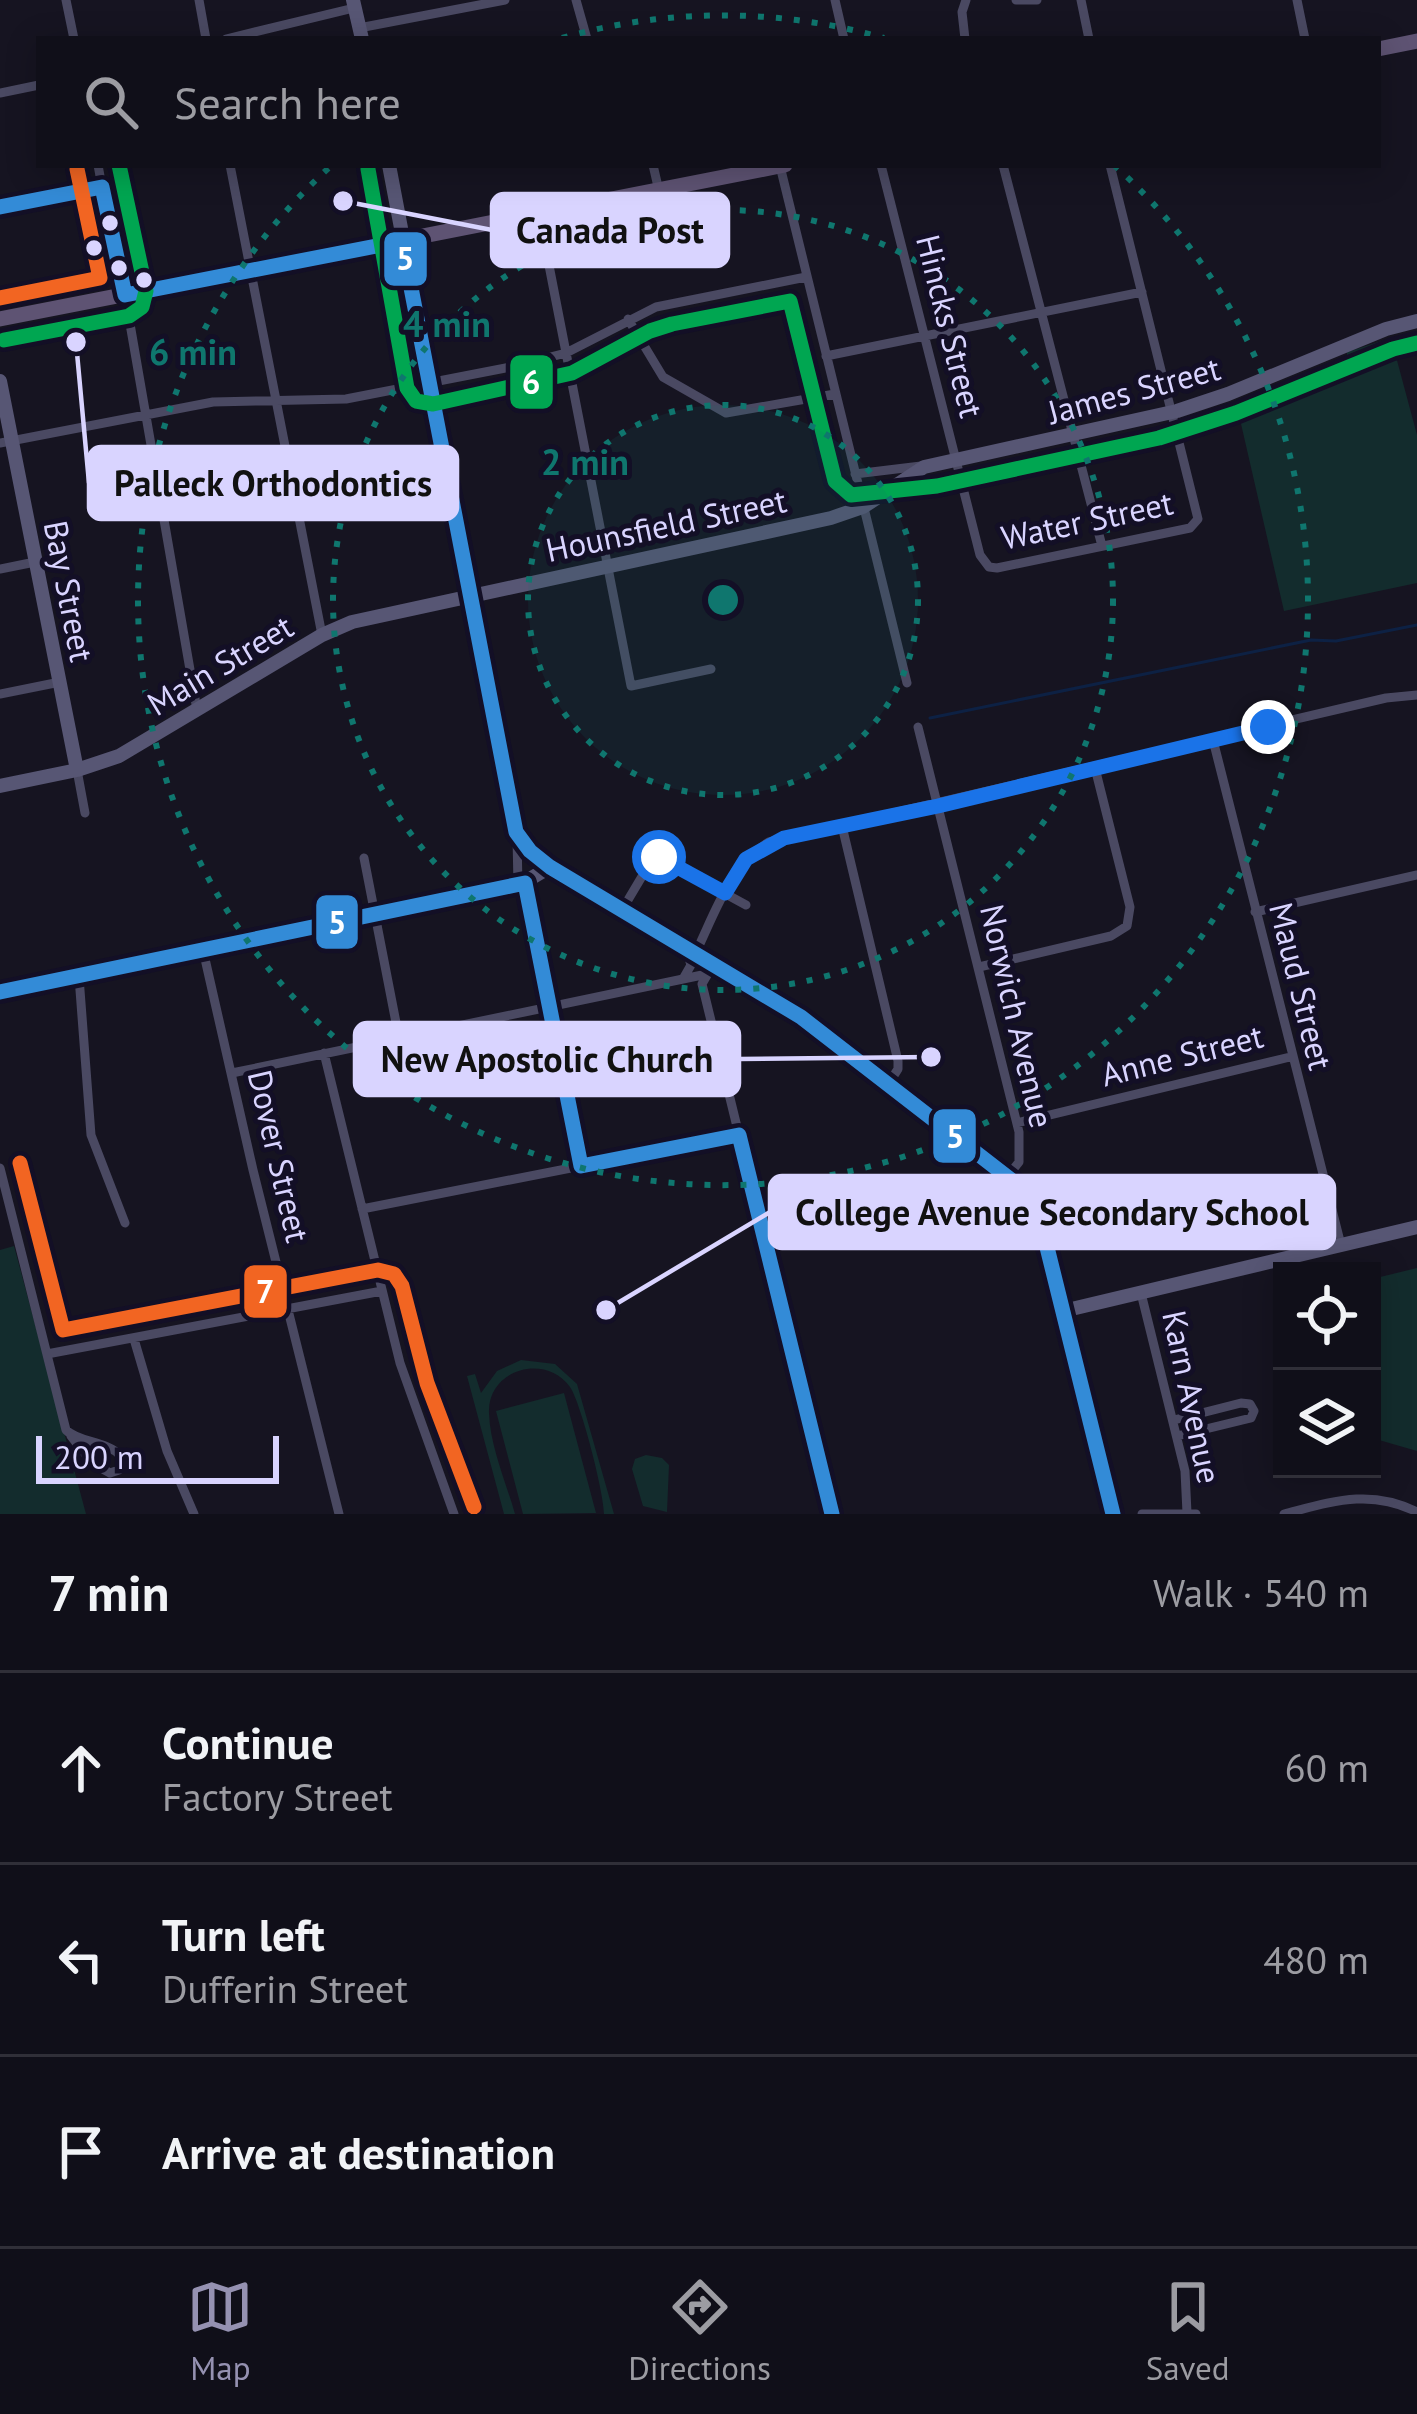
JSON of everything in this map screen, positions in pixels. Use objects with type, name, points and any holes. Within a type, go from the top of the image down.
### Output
[{"type":"main road","points":[[353,4],[360,33]]},
{"type":"main road","points":[[1381,48],[1417,41]]},
{"type":"main road","points":[[390,168],[516,832],[550,867],[690,949],[711,969],[801,1016],[1009,1176]]},
{"type":"main road","points":[[0,319],[769,168]]},
{"type":"main road","name":"James Street","points":[[932,465],[1173,412],[1417,321]]},
{"type":"main road","name":"Bay Street","points":[[0,381],[6,442],[77,770]]},
{"type":"main road","name":"Hounsfield Street","points":[[470,594],[831,518],[863,507],[905,477],[932,465]]},
{"type":"main road","name":"Main Street","points":[[0,786],[119,756],[322,635],[367,617],[470,594]]},
{"type":"main road","points":[[0,992],[521,884],[550,867]]},
{"type":"main road","name":"Norwich Avenue","points":[[1009,1176],[1038,1213],[1114,1514]]},
{"type":"main road","points":[[1063,1312],[1417,1227]]},
{"type":"street","points":[[66,0],[73,36]]},
{"type":"street","points":[[199,0],[205,36]]},
{"type":"street","points":[[360,33],[467,3],[505,0]]},
{"type":"street","points":[[576,0],[586,36]]},
{"type":"street","points":[[836,0],[843,36]]},
{"type":"street","points":[[965,36],[966,0]]},
{"type":"street","points":[[1016,0],[1037,0]]},
{"type":"street","points":[[1081,0],[1087,36]]},
{"type":"street","points":[[1297,0],[1304,36]]},
{"type":"street","points":[[237,36],[353,4]]},
{"type":"street","points":[[0,93],[36,86]]},
{"type":"street","points":[[0,207],[102,187],[99,168]]},
{"type":"street","points":[[231,168],[322,635]]},
{"type":"street","points":[[654,168],[659,191]]},
{"type":"street","points":[[784,168],[806,277],[907,683]]},
{"type":"street","name":"Hincks Street","points":[[882,168],[980,555],[988,567]]},
{"type":"street","points":[[1004,168],[1102,545]]},
{"type":"street","points":[[1111,168],[1173,412]]},
{"type":"street","points":[[539,214],[631,686],[712,669]]},
{"type":"street","points":[[6,442],[227,400],[346,399],[428,384],[566,352],[667,304],[806,277]]},
{"type":"street","points":[[826,356],[1142,292]]},
{"type":"street","points":[[125,295],[197,710]]},
{"type":"street","points":[[628,320],[655,369],[726,413],[835,394]]},
{"type":"street","name":"Water Street","points":[[988,567],[1196,524],[1198,514],[1173,412]]},
{"type":"street","name":"James Street","points":[[855,473],[932,465]]},
{"type":"street","points":[[0,569],[35,562]]},
{"type":"street","points":[[0,694],[59,682]]},
{"type":"street","points":[[683,979],[691,968],[690,949],[740,866],[758,849],[784,838],[938,806],[1386,698],[1417,695]]},
{"type":"street","name":"Norwich Avenue","points":[[919,727],[1017,1123],[1021,1150],[1018,1166],[1009,1176]]},
{"type":"street","name":"Maud Street","points":[[1213,740],[1341,1245]]},
{"type":"street","points":[[979,967],[1111,936],[1127,926],[1130,907],[1095,768]]},
{"type":"street","name":"Bay Street","points":[[77,770],[85,813]]},
{"type":"street","points":[[842,826],[898,1061],[889,1083]]},
{"type":"street","points":[[516,832],[521,884],[581,1166]]},
{"type":"street","points":[[622,910],[650,862],[658,857],[746,905]]},
{"type":"street","points":[[364,858],[399,1038]]},
{"type":"street","points":[[1255,912],[1417,875]]},
{"type":"street","name":"Dover Street","points":[[203,950],[339,1514]]},
{"type":"street","points":[[232,1073],[683,979],[711,969]]},
{"type":"street","points":[[711,969],[702,984],[832,1514]]},
{"type":"street","points":[[79,977],[92,1135],[125,1223]]},
{"type":"street","points":[[324,1053],[406,1385],[454,1514]]},
{"type":"street","name":"Anne Street","points":[[1017,1123],[1290,1057]]},
{"type":"street","points":[[362,1209],[739,1135]]},
{"type":"street","points":[[0,1168],[71,1436],[92,1463],[110,1473],[118,1470],[121,1456],[112,1447],[71,1436]]},
{"type":"street","points":[[760,1216],[938,1181]]},
{"type":"street","points":[[47,1354],[382,1291]]},
{"type":"street","name":"Karn Avenue","points":[[1141,1293],[1178,1436],[1187,1513]]},
{"type":"street","points":[[134,1339],[176,1478],[194,1514]]},
{"type":"street","points":[[1174,1420],[1240,1403],[1250,1404],[1254,1411],[1248,1419],[1178,1436]]},
{"type":"street","points":[[1284,1514],[1366,1497],[1417,1512]]},
{"type":"street","points":[[1142,1514],[1196,1514]]},
{"type":"green space","points":[[1391,338],[1417,435],[1417,583],[1284,611],[1236,402],[1347,356],[1347,352]]},
{"type":"green space","points":[[14,1246],[86,1514],[0,1514],[0,1250]]},
{"type":"green space","points":[[1417,1268],[1417,1451],[1381,1441],[1381,1277]]},
{"type":"green space","points":[[521,1360],[555,1364],[577,1384],[614,1514],[604,1514],[591,1449],[570,1387],[547,1370],[533,1369],[507,1377],[491,1398],[492,1438],[515,1514],[504,1514],[467,1376],[475,1374],[481,1393],[497,1371]]},
{"type":"green space","points":[[564,1393],[596,1513],[523,1514],[496,1411]]},
{"type":"green space","points":[[662,1458],[669,1465],[667,1512],[643,1506],[632,1469],[635,1459]]},
{"type":"waterway","points":[[930,718],[1311,640],[1336,641],[1417,625]]},
{"type":"transit line","name":"6","points":[[4,340],[129,316],[142,307],[146,291],[120,168]]},
{"type":"transit line","name":"7","points":[[0,298],[100,278],[77,169]]},
{"type":"transit line","name":"6","points":[[368,169],[407,388],[416,401],[433,404],[572,373],[650,331],[790,301],[835,481],[851,495],[937,486],[1159,438],[1417,343]]},
{"type":"transit line","name":"5","points":[[0,207],[102,187],[125,295],[402,241],[516,832],[550,867],[801,1017],[1023,1189],[1041,1223],[1113,1514]]},
{"type":"transit line","name":"5","points":[[0,992],[525,883],[581,1166],[739,1135],[832,1514]]},
{"type":"transit line","name":"7","points":[[20,1163],[63,1330],[378,1270],[394,1274],[402,1286],[427,1383],[474,1507]]},
{"type":"place","name":"Canada Post","points":[[343,201]]},
{"type":"place","name":"Palleck Orthodontics","points":[[76,342]]},
{"type":"place","name":"New Apostolic Church","points":[[931,1057]]},
{"type":"place","name":"College Avenue Secondary School","points":[[606,1310]]},
{"type":"route","points":[[659,857],[725,893],[746,859],[770,842],[1268,727]]}]
